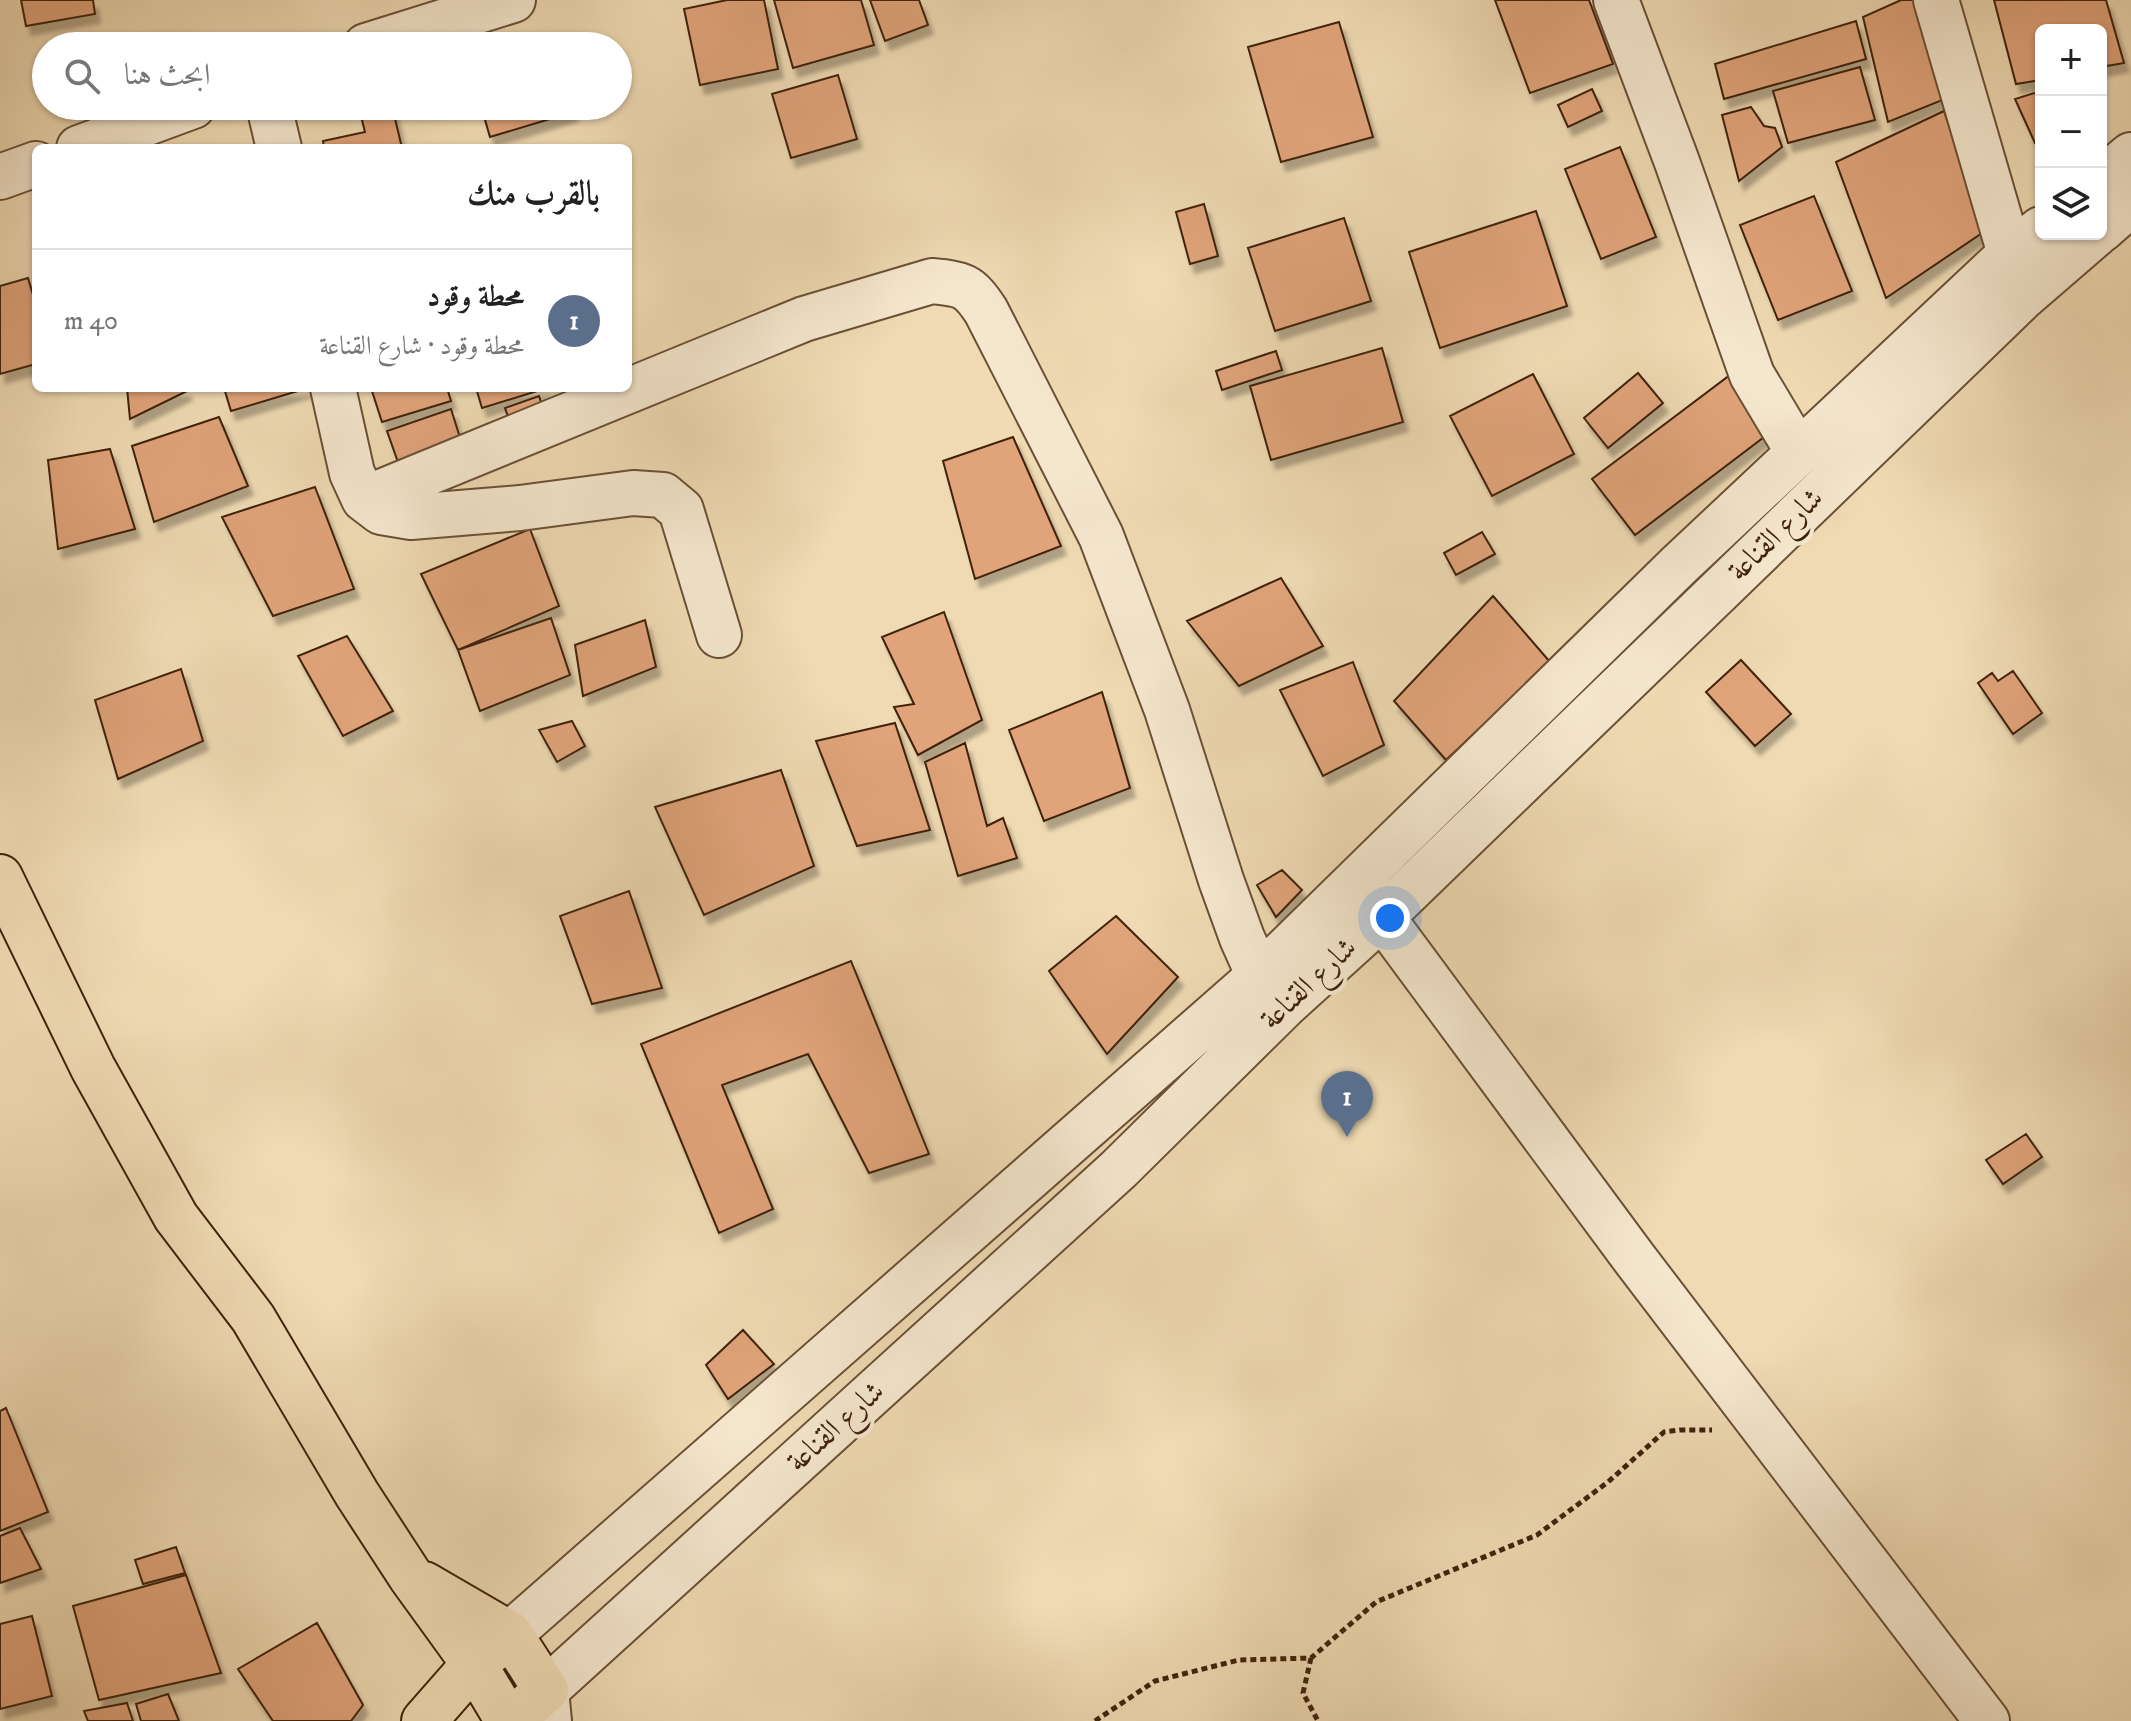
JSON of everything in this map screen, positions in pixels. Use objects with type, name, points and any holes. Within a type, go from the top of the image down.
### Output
[{"type":"main road","points":[[0,877],[86,1056],[176,1217],[253,1318],[357,1494],[411,1577],[474,1664],[510,1721],[548,1705],[510,1634],[411,1577]]},
{"type":"main road","points":[[424,1721],[474,1664],[510,1634]]},
{"type":"street","points":[[411,32],[513,0]]},
{"type":"street","points":[[1616,0],[1752,375],[1798,452]]},
{"type":"street","points":[[1936,0],[2026,241]]},
{"type":"street","points":[[90,144],[155,120]]},
{"type":"street","points":[[272,120],[278,144]]},
{"type":"street","points":[[2107,175],[2131,155]]},
{"type":"street","points":[[0,177],[32,165]]},
{"type":"street","points":[[2107,225],[2131,204]]},
{"type":"street","name":"شارع القناعة","points":[[548,1705],[1119,1169],[1285,1005],[1382,917],[2012,307],[2089,240]]},
{"type":"street","name":"شارع القناعة","points":[[510,1634],[1259,976],[1667,576],[2026,241]]},
{"type":"street","points":[[632,389],[804,319],[932,281],[952,283],[972,291],[986,311],[1101,536],[1167,710],[1221,880],[1259,976]]},
{"type":"street","points":[[334,392],[352,473],[364,499],[381,512],[411,517],[520,508],[633,493],[663,495],[681,510],[719,635]]},
{"type":"street","points":[[364,499],[626,392]]},
{"type":"street","points":[[1382,917],[1634,1258],[1987,1721]]},
{"type":"path","points":[[1318,1721],[1303,1693],[1311,1658],[1376,1602],[1537,1535],[1608,1482],[1664,1432],[1712,1430]]},
{"type":"path","points":[[1095,1721],[1155,1681],[1239,1660],[1311,1658]]},
{"type":"building","points":[[21,0],[93,0],[95,14],[26,26]]},
{"type":"building","points":[[727,0],[764,0],[778,69],[700,85],[684,9]]},
{"type":"building","points":[[774,0],[861,0],[874,45],[793,68]]},
{"type":"building","points":[[870,0],[919,0],[928,25],[885,41]]},
{"type":"building","points":[[1495,0],[1589,0],[1613,64],[1530,93]]},
{"type":"building","points":[[1901,0],[1922,0],[1945,99],[1888,122],[1863,17]]},
{"type":"building","points":[[1994,0],[2106,0],[2124,63],[2107,66],[2107,24],[2035,24],[2035,81],[2016,84]]},
{"type":"building","points":[[1856,21],[1866,59],[1724,99],[1715,64]]},
{"type":"building","points":[[1339,22],[1373,137],[1281,162],[1248,47]]},
{"type":"building","points":[[1860,67],[1875,120],[1788,143],[1773,91]]},
{"type":"building","points":[[838,75],[857,139],[791,158],[772,94]]},
{"type":"building","points":[[1592,89],[1602,111],[1568,127],[1558,105]]},
{"type":"building","points":[[2035,93],[2035,143],[2015,99]]},
{"type":"building","points":[[1751,107],[1764,126],[1775,128],[1782,147],[1739,181],[1722,115]]},
{"type":"building","points":[[1944,111],[1985,231],[1886,298],[1836,162]]},
{"type":"building","points":[[362,120],[395,120],[401,144],[323,144],[323,141],[365,132]]},
{"type":"building","points":[[485,120],[546,120],[490,137]]},
{"type":"building","points":[[1620,147],[1656,237],[1601,259],[1565,169]]},
{"type":"building","points":[[1814,196],[1852,291],[1778,320],[1740,225]]},
{"type":"building","points":[[1204,204],[1218,256],[1190,264],[1176,212]]},
{"type":"building","points":[[1536,211],[1567,306],[1440,348],[1409,252]]},
{"type":"building","points":[[1344,218],[1371,301],[1275,331],[1248,248]]},
{"type":"building","points":[[28,278],[32,292],[32,365],[0,374],[0,286]]},
{"type":"building","points":[[1382,348],[1403,422],[1271,460],[1250,386]]},
{"type":"building","points":[[1276,351],[1282,370],[1222,390],[1216,371]]},
{"type":"building","points":[[1638,373],[1663,403],[1608,448],[1584,418]]},
{"type":"building","points":[[1533,374],[1574,454],[1492,496],[1450,416]]},
{"type":"building","points":[[1730,375],[1772,431],[1635,535],[1592,479]]},
{"type":"building","points":[[127,392],[185,392],[130,419]]},
{"type":"building","points":[[225,392],[295,392],[231,411]]},
{"type":"building","points":[[372,392],[448,392],[451,401],[382,422]]},
{"type":"building","points":[[477,392],[534,392],[482,408]]},
{"type":"building","points":[[539,396],[545,414],[511,425],[505,408]]},
{"type":"building","points":[[451,409],[462,444],[399,465],[387,431]]},
{"type":"building","points":[[219,417],[248,486],[154,522],[132,446]]},
{"type":"building","points":[[1013,437],[1061,546],[975,579],[943,461]]},
{"type":"building","points":[[110,449],[135,529],[58,549],[48,460]]},
{"type":"building","points":[[315,487],[354,589],[273,616],[222,517]]},
{"type":"building","points":[[530,529],[559,606],[458,650],[421,574]]},
{"type":"building","points":[[1482,532],[1495,554],[1456,575],[1444,553]]},
{"type":"building","points":[[1281,578],[1323,646],[1239,686],[1187,621]]},
{"type":"building","points":[[1493,596],[1550,662],[1446,760],[1394,701]]},
{"type":"building","points":[[944,612],[982,720],[918,755],[894,707],[914,704],[882,637]]},
{"type":"building","points":[[551,618],[570,675],[480,711],[458,650]]},
{"type":"building","points":[[645,620],[656,667],[583,696],[575,645]]},
{"type":"building","points":[[347,636],[393,711],[343,736],[298,656]]},
{"type":"building","points":[[1741,660],[1791,714],[1755,746],[1706,692]]},
{"type":"building","points":[[1353,662],[1384,745],[1323,776],[1280,690]]},
{"type":"building","points":[[181,669],[203,741],[118,779],[95,700]]},
{"type":"building","points":[[2013,671],[2042,713],[2013,734],[1978,683],[1992,673],[1998,681]]},
{"type":"building","points":[[1102,692],[1130,788],[1044,821],[1009,730]]},
{"type":"building","points":[[572,721],[585,746],[557,762],[539,730]]},
{"type":"building","points":[[895,723],[930,830],[857,846],[816,741]]},
{"type":"building","points":[[965,743],[987,826],[1003,818],[1017,858],[958,876],[925,762]]},
{"type":"building","points":[[781,770],[814,866],[704,915],[655,807]]},
{"type":"building","points":[[1282,870],[1302,890],[1276,917],[1257,885]]},
{"type":"building","points":[[629,891],[662,988],[592,1004],[560,916]]},
{"type":"building","points":[[1116,916],[1178,977],[1107,1054],[1049,971]]},
{"type":"building","points":[[851,961],[929,1154],[869,1173],[808,1054],[722,1085],[773,1209],[719,1233],[641,1044]]},
{"type":"building","points":[[2026,1134],[2042,1157],[2003,1184],[1986,1160]]},
{"type":"building","points":[[743,1330],[774,1364],[728,1399],[706,1365]]},
{"type":"building","points":[[6,1408],[48,1512],[0,1531],[0,1411]]},
{"type":"building","points":[[20,1528],[41,1569],[0,1583],[0,1536]]},
{"type":"building","points":[[176,1547],[185,1573],[143,1584],[135,1560]]},
{"type":"building","points":[[186,1575],[221,1673],[99,1700],[73,1606]]},
{"type":"building","points":[[32,1616],[52,1696],[0,1709],[0,1624]]},
{"type":"building","points":[[317,1623],[363,1705],[351,1721],[273,1721],[238,1669]]},
{"type":"building","points":[[168,1694],[179,1721],[141,1721],[136,1704]]},
{"type":"building","points":[[127,1703],[133,1721],[88,1721],[84,1711]]},
{"type":"place","name":"محطة وقود","points":[[1347,1137]]}]
